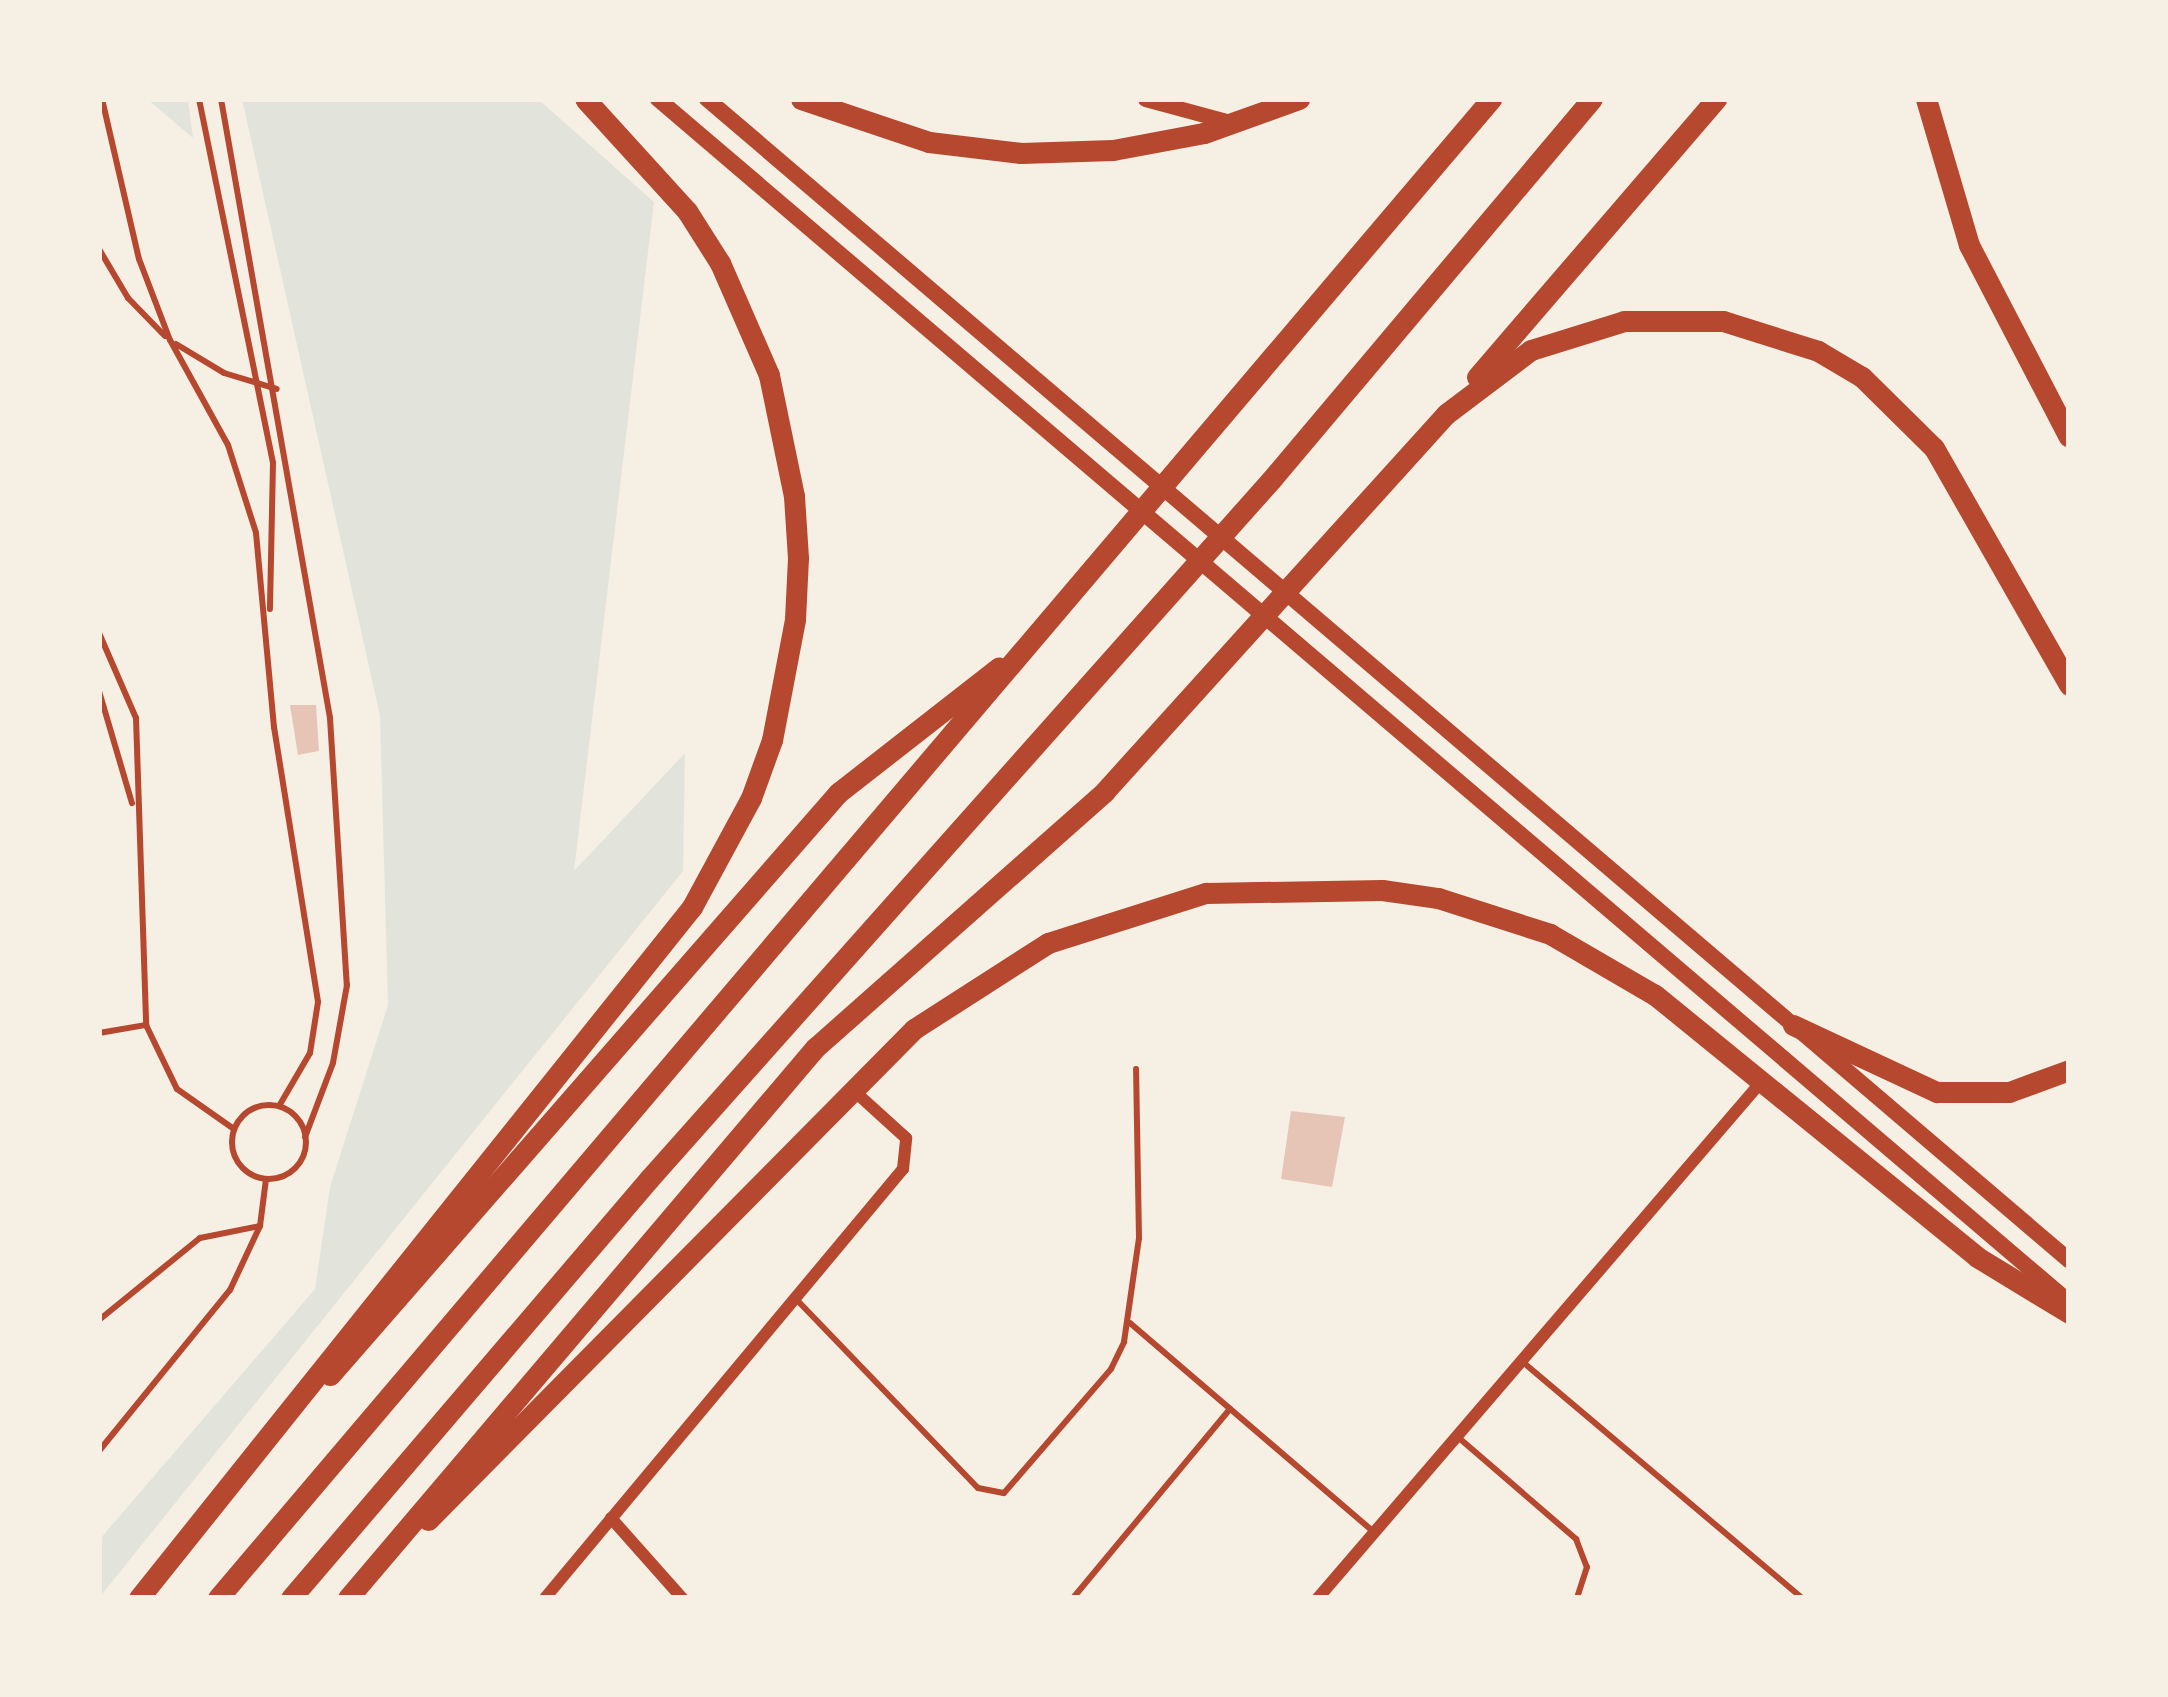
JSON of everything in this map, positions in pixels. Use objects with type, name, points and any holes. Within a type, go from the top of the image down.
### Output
[{"type":"highway","points":[[280,1429],[358,1317],[692,907],[751,798],[786,680],[798,558],[794,496],[769,375],[720,263],[687,211],[585,99]]},
{"type":"highway","points":[[801,99],[929,142],[1021,153],[1113,150],[1234,123],[1298,99]]},
{"type":"highway","points":[[218,1598],[1491,99]]},
{"type":"highway","points":[[292,1598],[649,1179],[1271,480],[1592,99]]},
{"type":"highway","points":[[348,1598],[766,1100],[866,999],[1105,791],[1446,414],[1716,99]]},
{"type":"highway","points":[[1926,99],[1969,245],[2069,437]]},
{"type":"highway","points":[[1446,414],[1531,350],[1624,321],[1723,321],[1818,351],[1875,388],[1934,448],[2069,685]]},
{"type":"highway","points":[[139,1598],[280,1429],[838,794],[1024,650]]},
{"type":"highway","points":[[365,1576],[631,1322],[853,1090],[956,997],[1048,943],[1206,893],[1324,885],[1438,898],[1550,934],[1655,995],[1977,1257],[2069,1313]]},
{"type":"highway","points":[[1793,1025],[1937,1092],[2009,1092],[2069,1070]]},
{"type":"main road","points":[[658,99],[2069,1302]]},
{"type":"main road","points":[[707,99],[2069,1260]]},
{"type":"street","points":[[1145,99],[1234,123]]},
{"type":"street","points":[[1318,1598],[1761,1082]]},
{"type":"street","points":[[545,1598],[908,1159],[900,1129],[853,1090]]},
{"type":"street","points":[[611,1518],[682,1598]]},
{"type":"lane","points":[[102,99],[124,217],[170,340],[209,403],[244,488],[268,625],[282,783],[318,1002],[310,1053],[279,1106]]},
{"type":"lane","points":[[199,99],[278,517],[268,625]]},
{"type":"lane","points":[[221,99],[322,646],[346,945],[342,1025],[300,1162],[266,1179]]},
{"type":"lane","points":[[99,249],[128,298],[170,340],[254,384],[277,389]]},
{"type":"lane","points":[[99,633],[136,718],[134,807],[146,1025],[177,1089],[234,1130],[241,1166],[266,1179]]},
{"type":"lane","points":[[99,691],[134,807]]},
{"type":"lane","points":[[99,1033],[146,1025]]},
{"type":"lane","points":[[795,1297],[990,1495],[1010,1488],[1111,1369],[1130,1322],[1139,1238],[1136,1070]]},
{"type":"lane","points":[[279,1106],[305,1137]]},
{"type":"lane","points":[[234,1130],[252,1109],[279,1106]]},
{"type":"lane","points":[[99,1451],[230,1290],[260,1226],[266,1179]]},
{"type":"lane","points":[[99,1320],[200,1238],[260,1226]]},
{"type":"lane","points":[[1130,1322],[1374,1532]]},
{"type":"lane","points":[[1521,1361],[1802,1598]]},
{"type":"lane","points":[[1073,1598],[1230,1409]]},
{"type":"lane","points":[[1456,1436],[1576,1539],[1587,1567],[1576,1598]]},
{"type":"shaded area","points":[[147,99],[188,99],[193,138]]},
{"type":"shaded area","points":[[242,99],[538,99],[654,202],[574,871],[685,753],[683,871],[99,1598],[99,1540],[315,1289],[330,1187],[388,1005],[380,716]]},
{"type":"building","points":[[290,705],[316,705],[319,751],[298,755]]},
{"type":"building","points":[[1291,1111],[1345,1117],[1332,1187],[1281,1179]]}]
